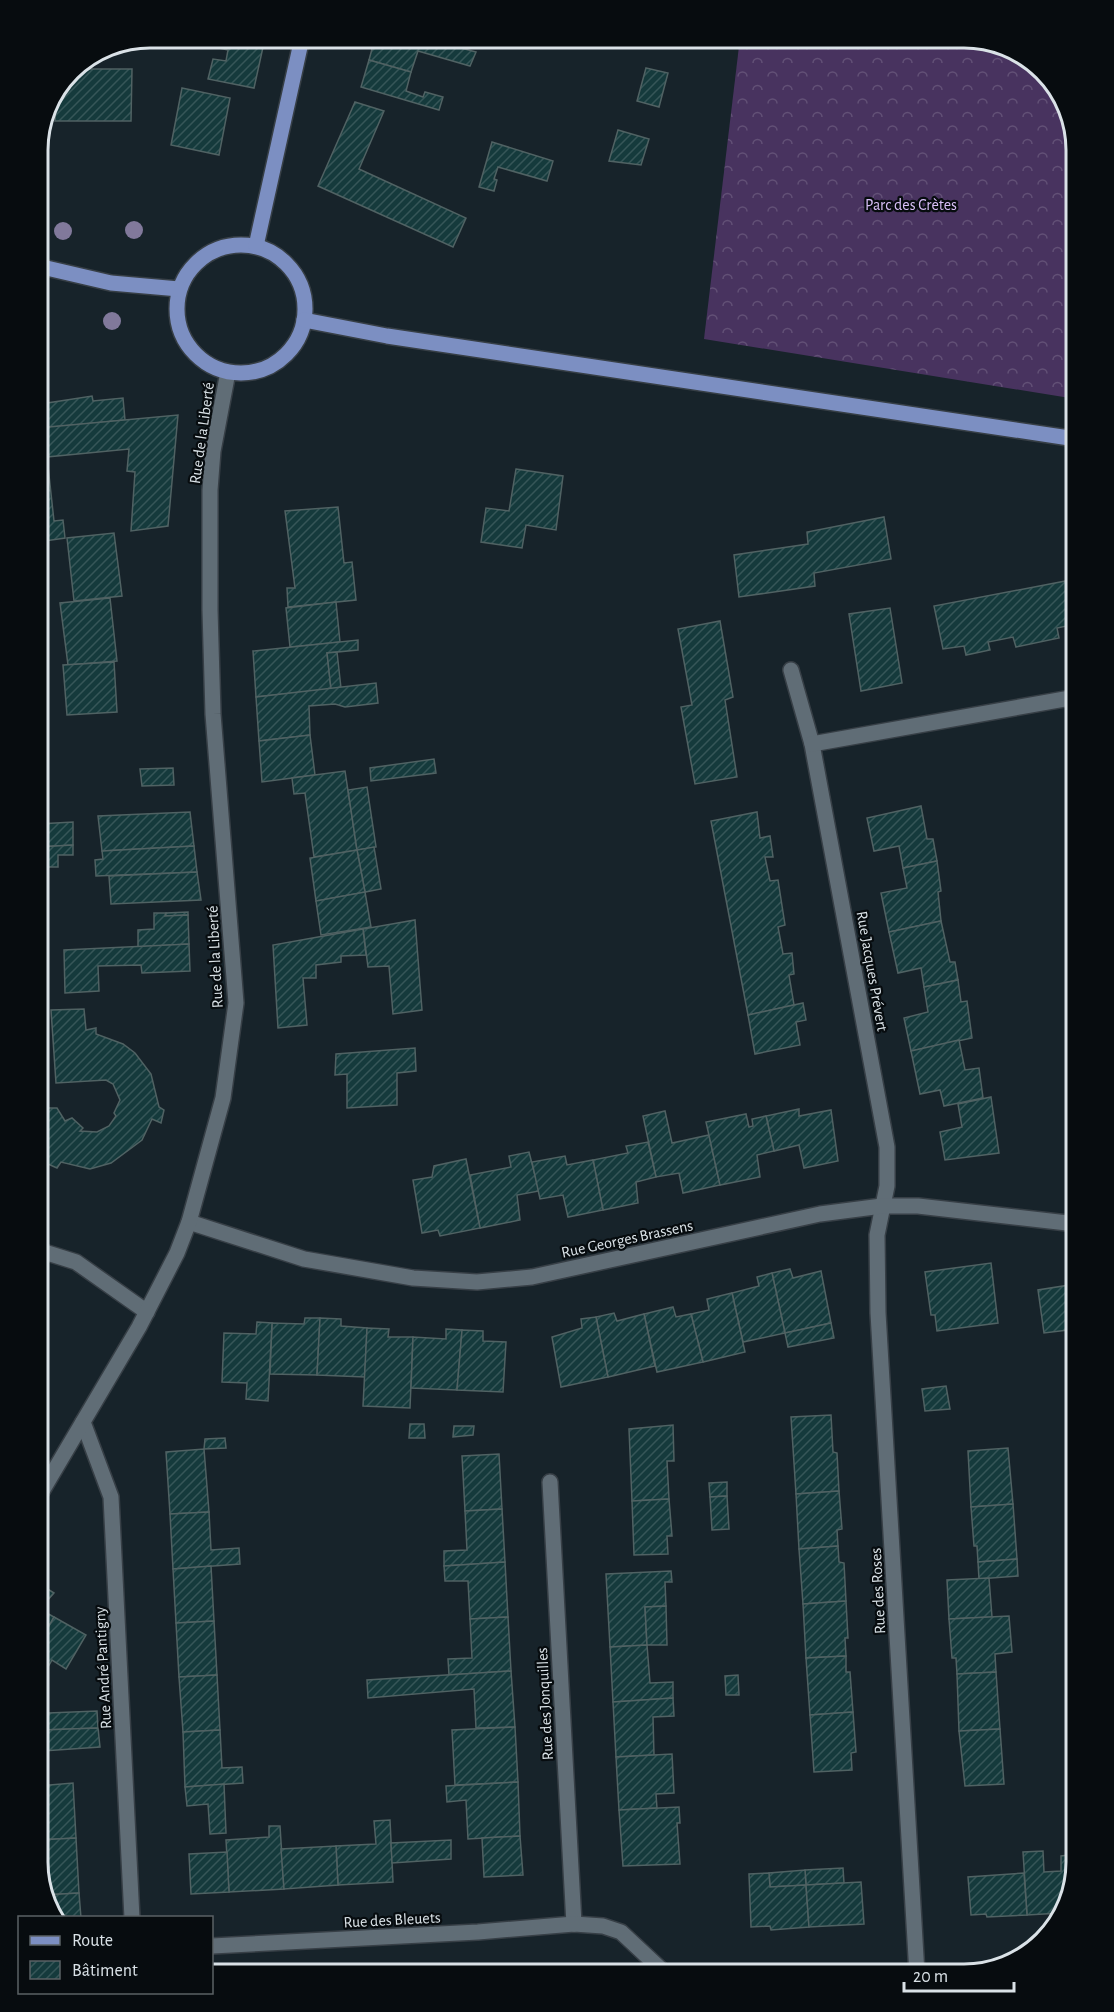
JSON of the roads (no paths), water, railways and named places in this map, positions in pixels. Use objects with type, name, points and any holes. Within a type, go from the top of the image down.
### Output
[{"type":"main road","points":[[256,246],[300,48]]},
{"type":"main road","points":[[237,244],[256,246],[274,253],[289,265],[300,282],[305,300],[304,320],[297,339],[285,356],[268,367],[249,373],[228,372],[213,368],[200,359],[181,334],[177,320],[179,289],[188,271],[201,257],[218,248],[237,244]]},
{"type":"main road","points":[[48,268],[111,283],[179,289]]},
{"type":"main road","points":[[304,320],[387,336],[1066,437]]},
{"type":"street","name":"Rue de la Liberté","points":[[48,1481],[147,1312],[189,1222],[223,1098],[236,1003],[213,714],[210,610],[212,470],[228,372]]},
{"type":"street","name":"Rue Jacques Prévert","points":[[791,670],[812,744],[887,1147],[887,1186],[882,1206]]},
{"type":"street","points":[[812,744],[1066,699]]},
{"type":"street","name":"Rue Georges Brassens","points":[[189,1222],[304,1259],[413,1278],[477,1282],[532,1277],[820,1214],[882,1206],[918,1206],[1066,1223]]},
{"type":"street","name":"Rue des Roses","points":[[882,1206],[878,1235],[878,1313],[916,1964]]},
{"type":"street","points":[[48,1253],[76,1262],[147,1312]]},
{"type":"street","name":"Rue André Pantigny","points":[[83,1422],[111,1497],[132,1916]]},
{"type":"street","name":"Rue des Jonquilles","points":[[550,1482],[574,1924]]},
{"type":"street","name":"Rue des Bleuets","points":[[213,1946],[478,1932],[574,1924],[603,1926],[621,1932],[653,1964]]},
{"type":"park label","name":"Parc des Crètes","points":[[911,204]]}]
